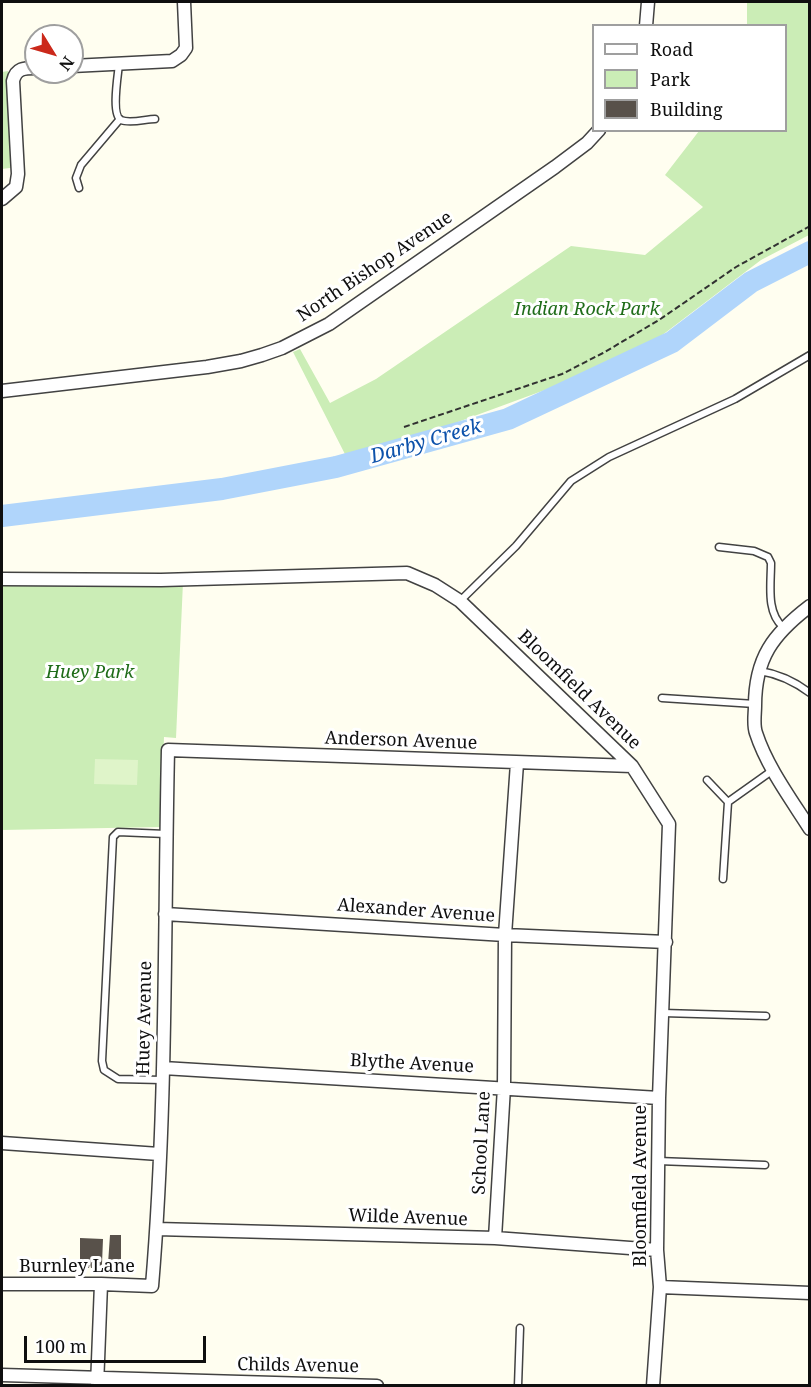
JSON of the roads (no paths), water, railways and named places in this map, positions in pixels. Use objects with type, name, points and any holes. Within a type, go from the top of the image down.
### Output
[{"type":"street","points":[[84,65],[172,61],[181,56],[186,48],[184,2]]},
{"type":"street","points":[[646,24],[648,2]]},
{"type":"street","points":[[2,199],[16,187],[18,174],[13,81],[14,75],[24,68]]},
{"type":"street","name":"North Bishop Avenue","points":[[2,391],[241,362],[282,348],[328,324],[555,167],[587,143],[597,132]]},
{"type":"street","name":"Bloomfield Avenue","points":[[2,579],[161,580],[407,573],[435,585],[460,601],[632,766],[647,793],[669,824],[659,1098],[657,1250],[660,1287],[653,1386]]},
{"type":"street","points":[[810,606],[783,627],[763,657],[755,691],[755,732],[773,769],[810,829]]},
{"type":"street","name":"Anderson Avenue","points":[[168,750],[632,766]]},
{"type":"street","name":"Huey Avenue","points":[[152,1286],[157,1229],[163,1074],[168,750]]},
{"type":"street","name":"School Lane","points":[[495,1238],[504,1087],[505,935],[517,763]]},
{"type":"street","name":"Alexander Avenue","points":[[165,914],[505,935],[666,942]]},
{"type":"street","name":"Blythe Avenue","points":[[163,1074],[504,1087],[659,1098]]},
{"type":"street","points":[[2,1143],[159,1154]]},
{"type":"street","name":"Wilde Avenue","points":[[157,1229],[495,1238],[657,1250]]},
{"type":"street","name":"Burnley Lane","points":[[2,1284],[152,1286]]},
{"type":"street","points":[[97,1381],[101,1284]]},
{"type":"street","points":[[660,1287],[810,1293]]},
{"type":"street","name":"Childs Avenue","points":[[2,1375],[97,1381],[376,1386]]},
{"type":"lane","points":[[119,63],[116,110],[120,119]]},
{"type":"lane","points":[[120,119],[127,121],[155,119]]},
{"type":"lane","points":[[79,188],[76,178],[81,165],[120,119]]},
{"type":"lane","points":[[460,601],[516,546],[572,481],[609,457],[735,399],[810,355]]},
{"type":"lane","points":[[720,547],[754,551],[768,557],[771,563],[772,610],[775,620],[783,627]]},
{"type":"lane","points":[[760,670],[796,682],[810,693]]},
{"type":"lane","points":[[662,698],[755,704]]},
{"type":"lane","points":[[728,802],[773,769]]},
{"type":"lane","points":[[707,780],[728,802],[723,879]]},
{"type":"lane","points":[[163,1074],[118,1079],[104,1070],[102,1061],[113,837],[118,832],[166,834]]},
{"type":"lane","points":[[663,1013],[766,1016]]},
{"type":"lane","points":[[658,1161],[765,1165]]},
{"type":"lane","points":[[518,1386],[520,1328]]},
{"type":"waterway","name":"Darby Creek","points":[[2,516],[222,489],[336,467],[508,419],[672,342],[751,282],[810,252]]},
{"type":"park label","name":"Indian Rock Park","points":[[587,310]]},
{"type":"park label","name":"Huey Park","points":[[90,673]]}]
